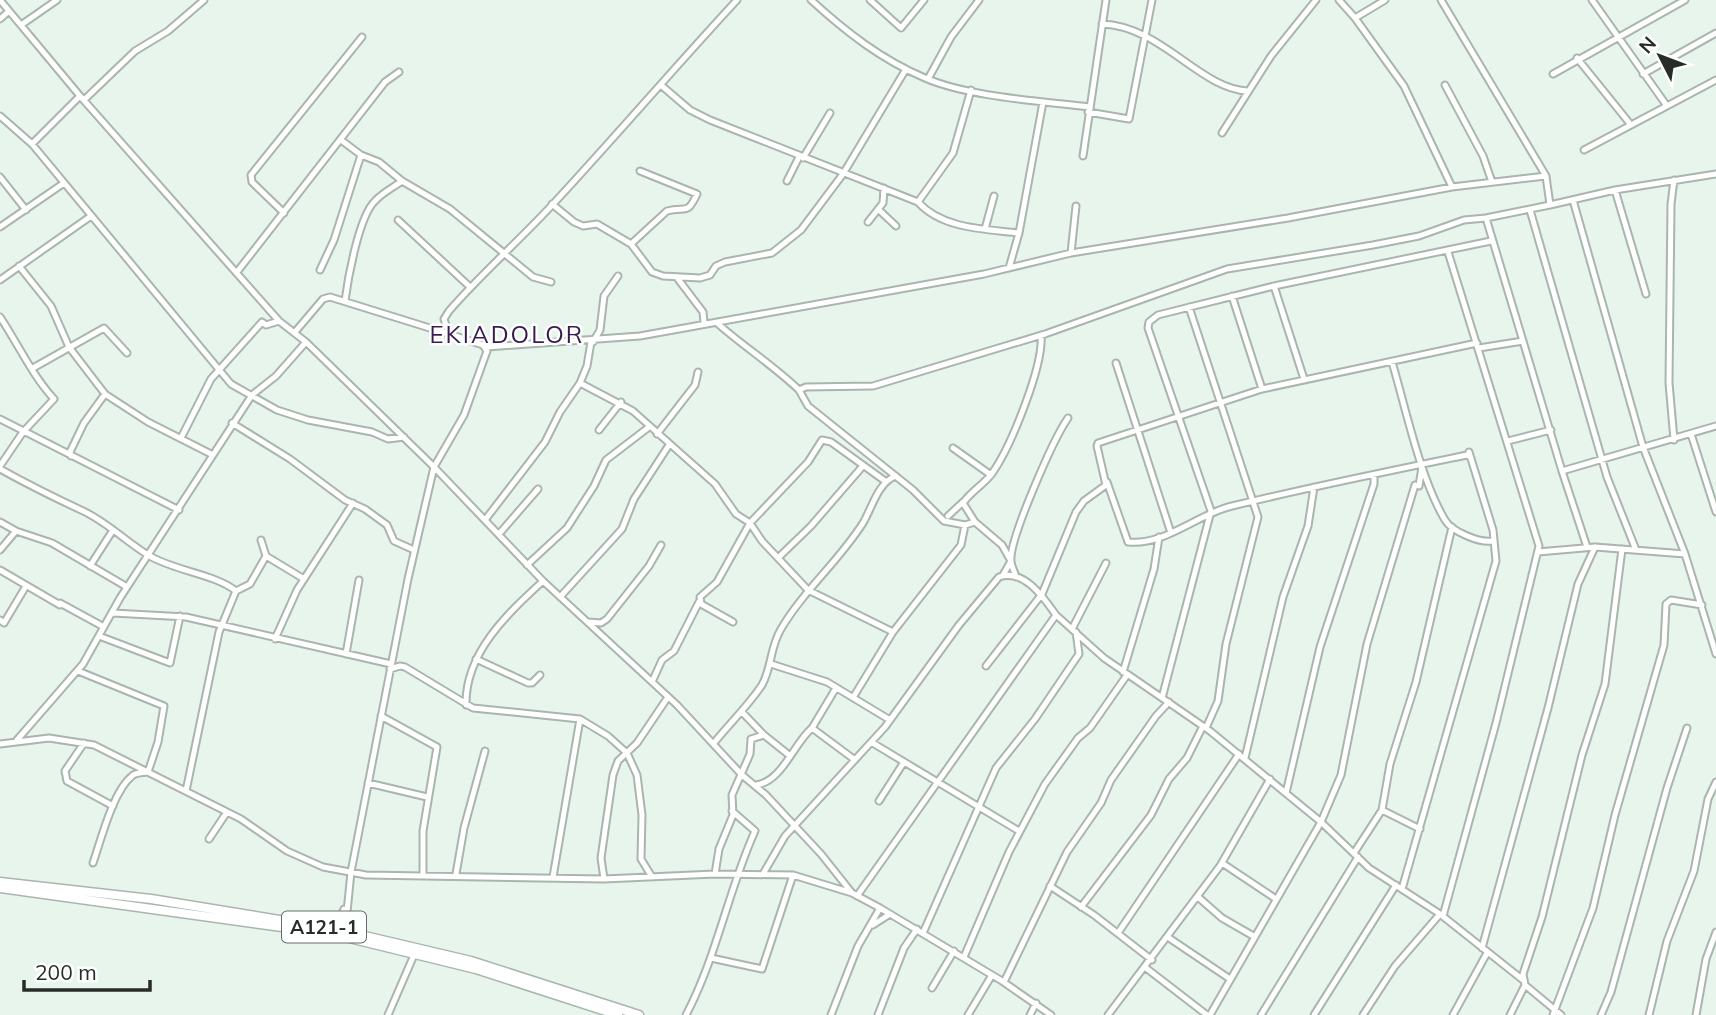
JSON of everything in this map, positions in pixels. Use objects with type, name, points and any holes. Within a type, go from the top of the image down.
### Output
[{"type":"highway","name":"A121-1","points":[[0,882],[151,900],[344,934],[471,961],[639,1015]]},
{"type":"highway","name":"A121-1","points":[[0,888],[334,932]]},
{"type":"highway","name":"A121-1","points":[[344,934],[476,970],[618,1015]]},
{"type":"street","points":[[0,0],[82,98],[279,321],[306,342],[404,437],[527,565],[714,743],[742,775],[756,785],[796,826],[854,895]]},
{"type":"street","points":[[21,25],[57,0]]},
{"type":"street","points":[[32,145],[135,51],[168,31],[204,0]]},
{"type":"street","points":[[428,327],[444,319],[470,287],[662,86],[737,0]]},
{"type":"street","points":[[811,0],[866,46],[928,79],[971,90],[1129,119],[1152,0]]},
{"type":"street","points":[[870,0],[901,28],[924,0]]},
{"type":"street","points":[[928,79],[951,37],[979,0]]},
{"type":"street","points":[[1083,156],[1106,0]]},
{"type":"street","points":[[1222,133],[1247,91],[1316,0]]},
{"type":"street","points":[[1339,0],[1356,18],[1404,86],[1452,187]]},
{"type":"street","points":[[1356,18],[1385,0]]},
{"type":"street","points":[[1441,0],[1546,176],[1550,205]]},
{"type":"street","points":[[1592,0],[1667,106]]},
{"type":"street","points":[[1553,74],[1577,58],[1685,0]]},
{"type":"street","points":[[0,19],[9,11]]},
{"type":"street","points":[[1102,24],[1118,24],[1145,35],[1213,78],[1247,91]]},
{"type":"street","points":[[1643,75],[1716,33]]},
{"type":"street","points":[[284,213],[252,182],[251,175],[362,37]]},
{"type":"street","points":[[1577,58],[1631,125]]},
{"type":"street","points":[[552,204],[574,222],[583,226],[597,224],[631,244],[652,272],[678,279],[701,278],[710,275],[716,266],[725,262],[772,253],[801,230],[843,174],[844,168],[906,69]]},
{"type":"street","points":[[237,272],[385,82],[399,72]]},
{"type":"street","points":[[1584,150],[1716,80]]},
{"type":"street","points":[[1445,85],[1483,156],[1492,182]]},
{"type":"street","points":[[662,86],[690,110],[710,120],[801,158],[919,202],[930,215],[985,229],[1019,233]]},
{"type":"street","points":[[919,202],[953,153],[971,90]]},
{"type":"street","points":[[1009,268],[1019,233],[1043,102]]},
{"type":"street","points":[[787,181],[830,113]]},
{"type":"street","points":[[1,118],[32,145],[231,384],[277,410],[308,420],[372,432],[388,439],[404,437]]},
{"type":"street","points":[[341,140],[450,209],[533,278],[551,282]]},
{"type":"street","points":[[320,270],[334,240],[361,155]]},
{"type":"street","points":[[631,244],[667,211],[684,211],[691,207],[697,194],[640,171]]},
{"type":"street","points":[[799,390],[806,387],[873,386],[1041,335],[1227,269],[1373,245],[1419,236],[1464,220],[1530,210],[1615,190],[1716,174]]},
{"type":"street","points":[[295,332],[323,299],[330,297],[487,347],[592,342],[717,323],[1009,268],[1071,253],[1275,221],[1452,187],[1546,176]]},
{"type":"street","points":[[0,177],[26,211]]},
{"type":"street","points":[[1674,180],[1671,204],[1669,361],[1674,440]]},
{"type":"street","points":[[345,301],[366,211],[375,200],[402,181]]},
{"type":"street","points":[[0,227],[64,183]]},
{"type":"street","points":[[868,222],[883,203],[884,188]]},
{"type":"street","points":[[1615,190],[1646,294]]},
{"type":"street","points":[[985,229],[994,196]]},
{"type":"street","points":[[1573,200],[1643,447],[1685,554],[1716,654]]},
{"type":"street","points":[[1071,253],[1076,206]]},
{"type":"street","points":[[878,209],[896,226]]},
{"type":"street","points":[[1530,210],[1602,458],[1636,550]]},
{"type":"street","points":[[0,280],[91,216]]},
{"type":"street","points":[[1486,218],[1491,242],[1587,547]]},
{"type":"street","points":[[398,220],[409,234],[470,287]]},
{"type":"street","points":[[1162,698],[1211,514],[1148,328],[1149,322],[1158,315],[1274,286],[1491,242]]},
{"type":"street","points":[[1363,1015],[1395,966],[1441,915],[1538,552],[1539,537],[1448,252]]},
{"type":"street","points":[[19,267],[51,306],[69,347],[105,394],[213,454]]},
{"type":"street","points":[[485,520],[545,442],[560,412],[580,383],[592,342],[600,330],[604,296],[618,276]]},
{"type":"street","points":[[678,279],[703,312],[704,323]]},
{"type":"street","points":[[1274,286],[1304,379]]},
{"type":"street","points":[[1232,296],[1240,329],[1262,390]]},
{"type":"street","points":[[1082,907],[1151,816],[1169,779],[1189,754],[1218,701],[1226,644],[1258,517],[1189,307]]},
{"type":"street","points":[[0,317],[33,368],[36,379],[54,399],[23,432],[0,467],[60,503],[82,510],[148,555],[201,577],[225,581],[236,591]]},
{"type":"street","points":[[444,319],[449,334]]},
{"type":"street","points":[[181,438],[211,379],[220,368],[258,325],[279,321]]},
{"type":"street","points":[[717,323],[763,361],[779,369],[799,390],[808,406],[896,476],[944,520],[965,526],[975,522]]},
{"type":"street","points":[[33,368],[104,328],[127,353]]},
{"type":"street","points":[[948,516],[991,475],[1024,408],[1042,348],[1041,335]]},
{"type":"street","points":[[1097,446],[1104,440],[1304,379],[1478,346],[1523,341]]},
{"type":"street","points":[[17,740],[78,671],[127,587],[252,394],[276,376],[306,342]]},
{"type":"street","points":[[344,934],[345,906],[368,783],[414,550],[434,467],[464,415],[487,347]]},
{"type":"street","points":[[1392,362],[1423,464],[1446,522],[1467,535],[1492,541]]},
{"type":"street","points":[[1116,363],[1170,530]]},
{"type":"street","points":[[657,434],[695,385],[698,372]]},
{"type":"street","points":[[580,383],[621,402],[715,484],[736,514],[750,523],[762,541],[808,590],[893,632]]},
{"type":"street","points":[[242,391],[246,403]]},
{"type":"street","points":[[73,458],[70,452],[85,422],[105,394]]},
{"type":"street","points":[[599,430],[621,402]]},
{"type":"street","points":[[763,874],[775,850],[890,720],[959,625],[1003,575],[1011,561],[1014,544],[1051,448],[1068,418]]},
{"type":"street","points":[[0,419],[179,509]]},
{"type":"street","points":[[233,423],[352,506],[387,526],[394,541],[414,550]]},
{"type":"street","points":[[1562,471],[1716,426]]},
{"type":"street","points":[[527,565],[567,528],[594,486],[606,460],[649,427]]},
{"type":"street","points":[[830,428],[831,442]]},
{"type":"street","points":[[1508,442],[1551,430]]},
{"type":"street","points":[[1691,434],[1716,512]]},
{"type":"street","points":[[1095,438],[1128,542],[1159,537],[1230,506],[1470,455],[1493,530],[1496,561],[1402,889]]},
{"type":"street","points":[[652,682],[662,660],[674,651],[704,593],[717,582],[750,523],[808,462],[817,444],[822,440],[831,442],[862,467],[885,481]]},
{"type":"street","points":[[560,597],[622,529],[634,499],[669,445]]},
{"type":"street","points":[[954,448],[991,475]]},
{"type":"street","points":[[1146,968],[1209,1015],[1321,822],[1341,775],[1365,653],[1423,464]]},
{"type":"street","points":[[779,557],[811,526],[862,467]]},
{"type":"street","points":[[1286,793],[1320,647],[1374,484],[1374,475]]},
{"type":"street","points":[[714,743],[762,685],[780,630],[808,590],[853,538],[885,481],[896,476]]},
{"type":"street","points":[[986,666],[1042,594],[1076,512],[1107,482]]},
{"type":"street","points":[[1245,758],[1283,597],[1308,526],[1314,487]]},
{"type":"street","points":[[499,534],[538,489]]},
{"type":"street","points":[[964,502],[975,522],[1002,545],[1016,577]]},
{"type":"street","points":[[275,639],[284,613],[352,506]]},
{"type":"street","points":[[0,522],[16,531],[52,543],[127,587]]},
{"type":"street","points":[[854,696],[893,632],[961,545],[965,526]]},
{"type":"street","points":[[1261,1015],[1382,810],[1390,764],[1416,682],[1452,527]]},
{"type":"street","points":[[90,566],[113,530]]},
{"type":"street","points":[[0,550],[16,531]]},
{"type":"street","points":[[964,957],[1020,831],[1045,784],[1078,738],[1090,728],[1125,673],[1154,569],[1159,537]]},
{"type":"street","points":[[261,540],[266,556],[303,581]]},
{"type":"street","points":[[588,622],[601,623],[607,619],[649,566],[661,545]]},
{"type":"street","points":[[1538,552],[1595,547],[1685,554]]},
{"type":"street","points":[[1482,948],[1548,708],[1578,584],[1595,547]]},
{"type":"street","points":[[1510,1015],[1524,982],[1583,755],[1605,684],[1622,549]]},
{"type":"street","points":[[186,791],[223,624],[236,591],[250,584],[266,556]]},
{"type":"street","points":[[1079,654],[1074,630],[1106,563]]},
{"type":"street","points":[[0,570],[104,627]]},
{"type":"street","points":[[1003,575],[1016,577],[1042,594],[1056,615],[1090,646],[1245,758],[1321,822],[1369,868],[1441,915],[1548,1001],[1553,1012],[1561,1015]]},
{"type":"street","points":[[346,654],[359,580]]},
{"type":"street","points":[[466,705],[466,692],[475,659],[520,602],[543,580]]},
{"type":"street","points":[[0,620],[5,623],[26,586]]},
{"type":"street","points":[[699,602],[733,622]]},
{"type":"street","points":[[1553,1012],[1572,971],[1593,908],[1615,815],[1664,645],[1667,603],[1702,604]]},
{"type":"street","points":[[113,612],[180,617],[223,624],[275,639],[405,667],[466,705],[488,712],[590,722],[627,753],[637,775],[642,815],[641,859],[652,877]]},
{"type":"street","points":[[854,895],[1056,615]]},
{"type":"street","points":[[99,636],[170,663],[180,617]]},
{"type":"street","points":[[878,1015],[904,948],[920,931],[996,768],[1035,719],[1079,654],[1090,646]]},
{"type":"street","points":[[475,659],[528,683],[540,676]]},
{"type":"street","points":[[771,664],[854,696],[890,720]]},
{"type":"street","points":[[78,671],[106,685],[164,706],[158,742],[148,772]]},
{"type":"street","points":[[756,785],[765,784],[775,776],[812,728],[836,688]]},
{"type":"street","points":[[604,879],[601,858],[613,775],[618,761],[668,698]]},
{"type":"street","points":[[1004,982],[1067,852],[1101,803],[1113,776],[1169,702]]},
{"type":"street","points":[[742,712],[764,735],[789,755]]},
{"type":"street","points":[[381,716],[437,747],[423,831],[423,875]]},
{"type":"street","points":[[553,877],[580,719]]},
{"type":"street","points":[[812,728],[855,760]]},
{"type":"street","points":[[1601,1015],[1611,992],[1667,788],[1687,728]]},
{"type":"street","points":[[715,874],[716,856],[732,811],[732,795],[750,754],[751,739],[764,735]]},
{"type":"street","points":[[0,744],[49,738],[83,743],[227,812],[287,851],[323,867],[351,872],[387,877],[456,874],[604,879],[715,874],[793,875],[854,895],[880,908],[1004,982],[1051,1015]]},
{"type":"street","points":[[871,742],[939,780],[978,808],[1020,831]]},
{"type":"street","points":[[83,743],[65,771],[67,781],[113,806]]},
{"type":"street","points":[[456,874],[464,828],[485,751]]},
{"type":"street","points":[[1118,933],[1239,754]]},
{"type":"street","points":[[879,801],[904,762]]},
{"type":"street","points":[[93,863],[113,806],[131,776],[148,772]]},
{"type":"street","points":[[1108,1015],[1169,938],[1222,863],[1269,779]]},
{"type":"street","points":[[368,783],[427,797]]},
{"type":"street","points":[[1649,1015],[1667,941],[1694,871],[1707,799],[1716,784]]},
{"type":"street","points":[[1382,810],[1419,829]]},
{"type":"street","points":[[686,1015],[711,958],[736,874],[755,831],[732,811]]},
{"type":"street","points":[[209,839],[227,812]]},
{"type":"street","points":[[1222,863],[1276,899]]},
{"type":"street","points":[[711,958],[762,969],[793,875]]},
{"type":"street","points":[[1314,1015],[1396,885]]},
{"type":"street","points":[[1050,886],[1152,960]]},
{"type":"street","points":[[1198,897],[1222,918],[1255,937]]},
{"type":"street","points":[[334,932],[345,906]]},
{"type":"street","points":[[831,1015],[858,946],[880,908]]},
{"type":"street","points":[[871,927],[890,914]]},
{"type":"street","points":[[1696,1015],[1706,958],[1716,933]]},
{"type":"street","points":[[1169,938],[1230,979]]},
{"type":"street","points":[[932,988],[954,951]]},
{"type":"street","points":[[1454,1015],[1488,953]]},
{"type":"street","points":[[388,1015],[414,955]]},
{"type":"street","points":[[968,1015],[992,975]]},
{"type":"street","points":[[1030,1015],[1036,1003]]},
{"type":"district","name":"EKIADOLOR","points":[[507,334]]}]
